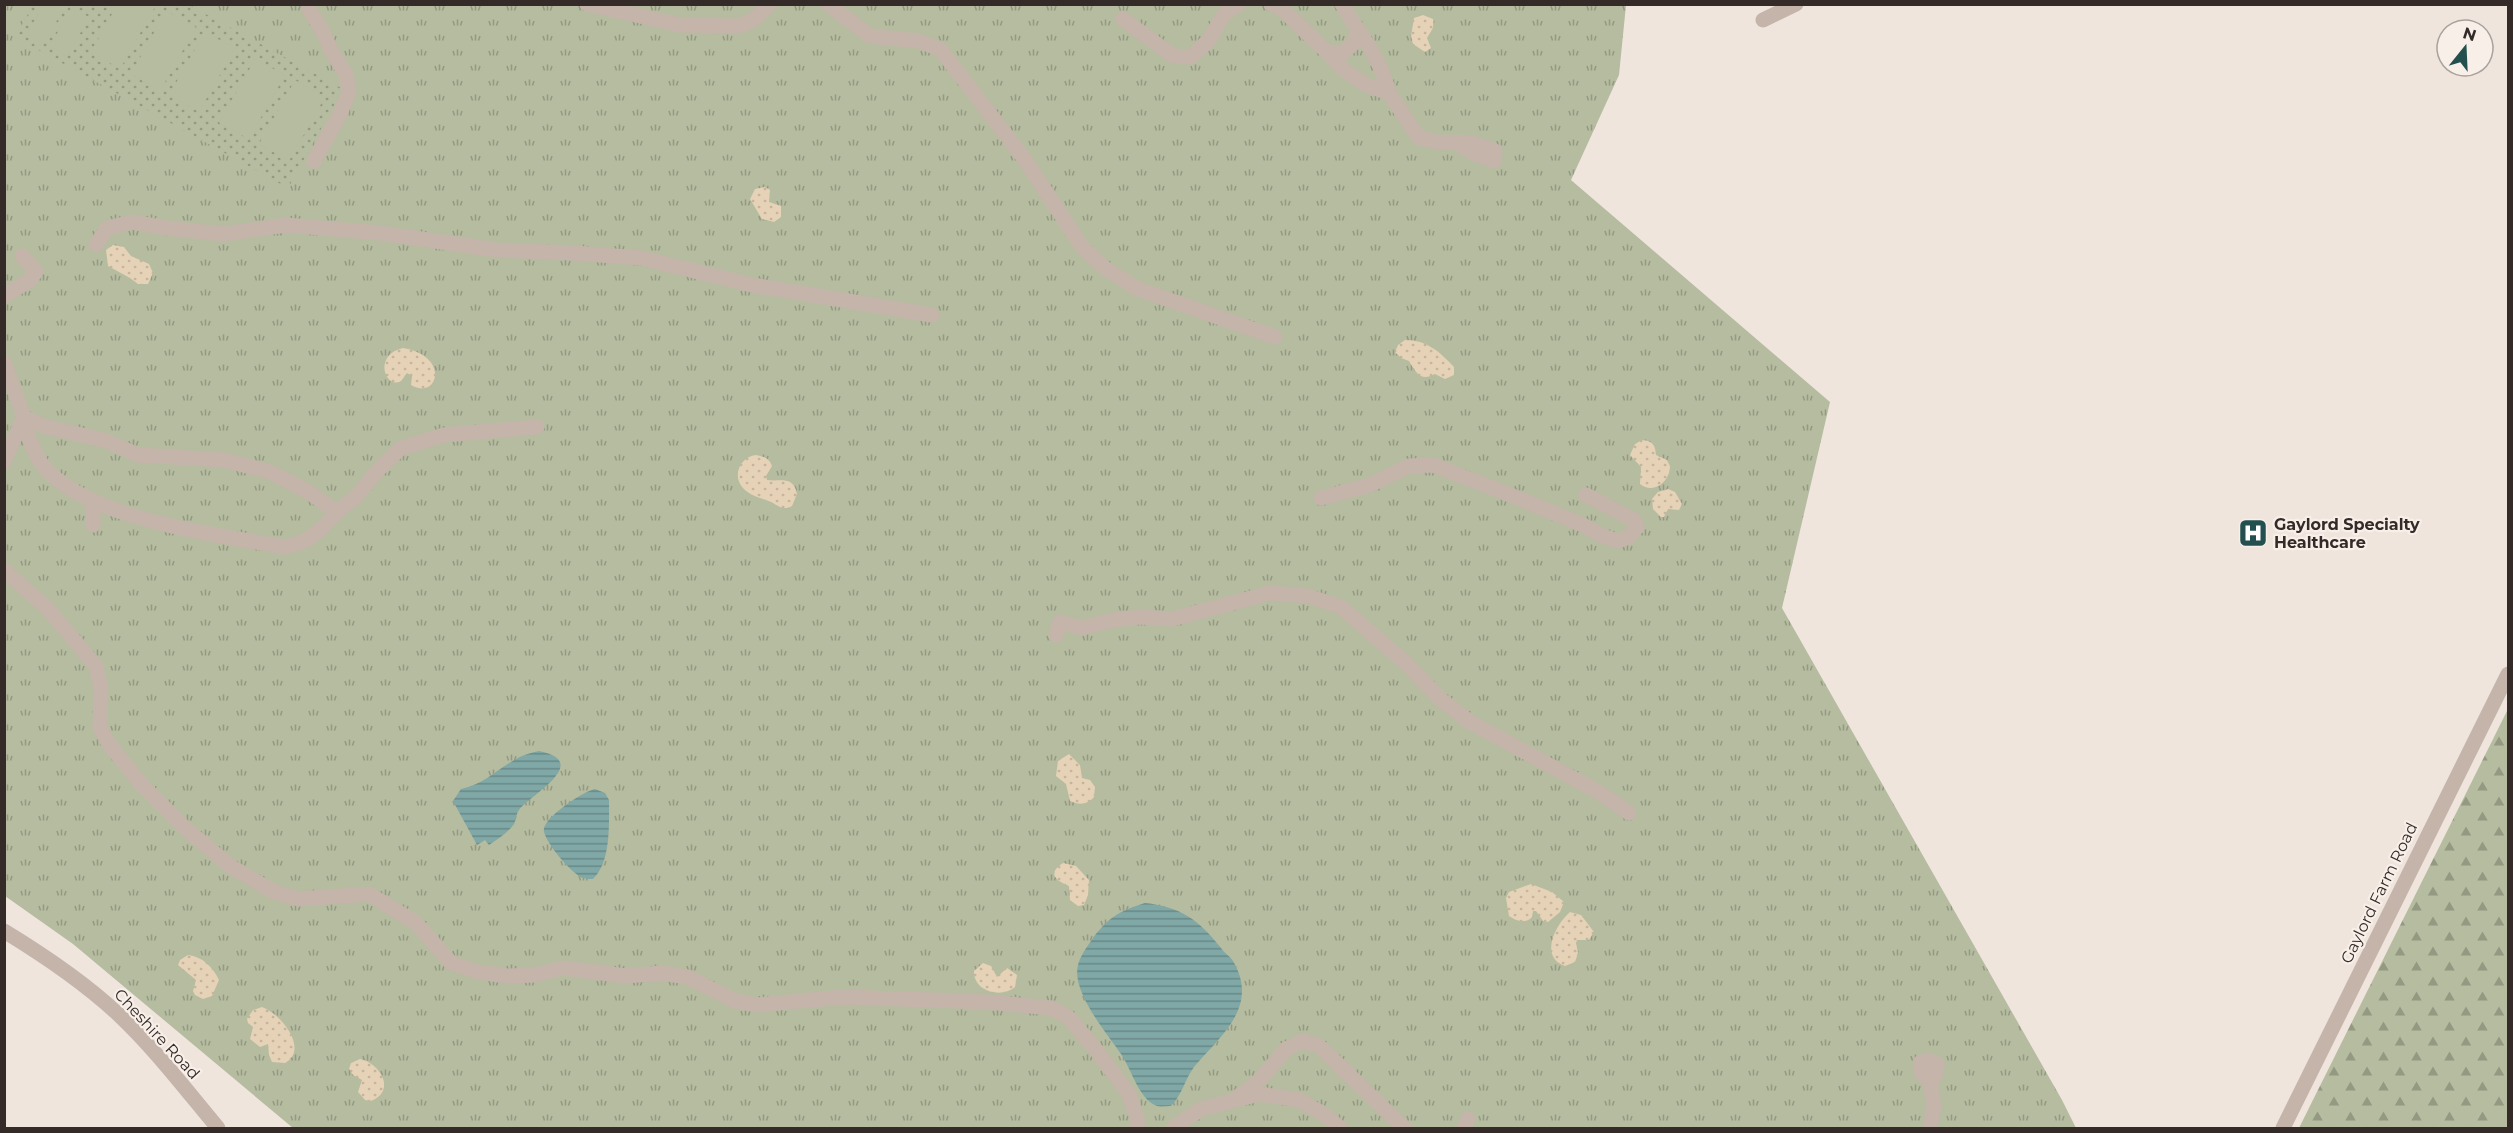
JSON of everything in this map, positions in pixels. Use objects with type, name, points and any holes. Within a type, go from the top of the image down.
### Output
[{"type":"street","points":[[309,4],[309,9],[324,32],[345,74],[349,92],[340,114],[314,161]]},
{"type":"street","points":[[587,4],[680,26],[738,26],[752,21],[770,4]]},
{"type":"street","points":[[828,4],[870,36],[919,41],[940,49],[1023,157],[1083,248],[1106,269],[1138,289],[1275,337]]},
{"type":"street","points":[[1123,19],[1173,56],[1191,57],[1208,41],[1225,13],[1239,4]]},
{"type":"street","points":[[1271,4],[1282,9],[1344,70],[1366,85],[1389,93]]},
{"type":"street","points":[[1342,4],[1376,56],[1389,93],[1419,138],[1438,142],[1455,142]]},
{"type":"street","points":[[1763,20],[1796,4]]},
{"type":"street","points":[[1328,52],[1342,53],[1354,43],[1358,30]]},
{"type":"street","points":[[96,244],[107,228],[132,222],[223,234],[286,225],[380,232],[496,250],[641,258],[752,285],[932,315]]},
{"type":"street","points":[[4,296],[30,280],[36,271],[22,256]]},
{"type":"street","points":[[4,362],[24,417],[43,426],[107,441],[138,454],[224,460],[270,472],[337,512]]},
{"type":"street","points":[[4,462],[22,421],[41,462],[61,483],[93,502],[132,516],[285,547],[299,545],[318,534],[401,448],[444,435],[537,427]]},
{"type":"street","points":[[1321,498],[1370,485],[1409,466],[1433,465],[1618,541],[1629,537],[1637,527],[1634,520],[1586,495]]},
{"type":"street","points":[[93,502],[93,525]]},
{"type":"street","points":[[4,570],[47,608],[71,644],[96,666],[101,688],[100,727],[108,743],[142,785],[185,828],[230,866],[274,892],[299,899],[369,894],[416,923],[451,963],[478,972],[507,976],[534,975],[563,968],[626,976],[661,973],[688,977],[735,1001],[757,1005],[843,997],[988,1002],[1051,1008],[1068,1017],[1094,1046],[1129,1094],[1138,1122],[1137,1128]]},
{"type":"street","points":[[1056,635],[1060,622],[1082,628],[1113,620],[1140,617],[1172,619],[1270,593],[1308,596],[1341,607],[1408,665],[1440,699],[1470,722],[1576,778],[1629,813]]},
{"type":"street","name":"Gaylord Farm Road","points":[[2283,1128],[2508,674]]},
{"type":"street","name":"Cheshire Road","points":[[4,931],[77,980],[119,1015],[147,1044],[218,1128]]},
{"type":"street","points":[[1233,1100],[1258,1081],[1286,1049],[1303,1041],[1319,1046],[1404,1128]]},
{"type":"street","points":[[1930,1081],[1934,1106],[1930,1128]]},
{"type":"street","points":[[1173,1128],[1202,1109],[1259,1094],[1299,1100],[1325,1115],[1340,1128]]},
{"type":"green space","points":[[63,4],[65,6],[44,44],[27,34],[43,5]]},
{"type":"green space","points":[[5,5],[1626,5],[1619,75],[1571,180],[1830,402],[1782,608],[2076,1128],[293,1128],[73,944],[5,896]]},
{"type":"green space","points":[[33,5],[189,5],[343,89],[288,188],[15,37]]},
{"type":"green space","points":[[117,5],[156,5],[120,69],[91,52]]},
{"type":"green space","points":[[71,8],[89,17],[68,56],[50,46]]},
{"type":"green space","points":[[166,11],[196,27],[160,91],[131,74]]},
{"type":"green space","points":[[205,32],[235,48],[199,112],[169,95]]},
{"type":"green space","points":[[255,59],[285,75],[249,139],[219,123]]},
{"type":"green space","points":[[295,80],[325,97],[289,161],[259,144]]},
{"type":"green space","points":[[2508,709],[2508,1128],[2299,1128]]},
{"type":"sand","points":[[1423,15],[1433,19],[1432,29],[1427,38],[1431,48],[1425,52],[1413,44],[1411,36],[1414,18]]},
{"type":"sand","points":[[765,187],[770,190],[769,202],[781,206],[781,217],[774,222],[762,219],[750,199],[755,189]]},
{"type":"sand","points":[[113,245],[124,247],[131,256],[149,264],[153,273],[148,284],[138,284],[108,266],[106,250]]},
{"type":"sand","points":[[1405,340],[1420,342],[1438,352],[1454,367],[1454,375],[1445,379],[1435,374],[1426,377],[1419,375],[1409,361],[1401,358],[1395,352],[1398,345]]},
{"type":"sand","points":[[403,348],[428,359],[434,367],[435,376],[428,387],[420,388],[411,385],[412,376],[407,373],[401,381],[396,382],[391,381],[387,376],[385,364],[388,357]]},
{"type":"sand","points":[[1642,440],[1653,444],[1656,455],[1667,460],[1670,466],[1664,482],[1655,487],[1645,487],[1640,484],[1641,467],[1630,455],[1635,444]]},
{"type":"sand","points":[[756,455],[766,458],[772,466],[766,476],[767,480],[786,481],[793,484],[797,494],[792,506],[781,507],[751,494],[741,485],[738,474],[741,464]]},
{"type":"sand","points":[[1668,489],[1675,492],[1682,504],[1679,510],[1668,509],[1664,517],[1661,517],[1653,509],[1652,499],[1658,492]]},
{"type":"sand","points":[[1069,754],[1080,765],[1082,778],[1090,780],[1095,787],[1094,797],[1086,803],[1070,801],[1066,784],[1056,776],[1058,761]]},
{"type":"sand","points":[[1063,863],[1076,866],[1089,880],[1088,895],[1084,905],[1078,906],[1070,900],[1069,886],[1055,877],[1055,871]]},
{"type":"sand","points":[[1531,884],[1552,892],[1564,902],[1560,912],[1548,922],[1543,921],[1536,911],[1533,911],[1530,919],[1524,921],[1509,916],[1506,898],[1509,892]]},
{"type":"sand","points":[[1570,912],[1581,915],[1594,932],[1589,940],[1577,940],[1578,953],[1575,962],[1565,966],[1557,962],[1551,948],[1555,932]]},
{"type":"sand","points":[[188,955],[203,960],[217,975],[219,980],[212,996],[203,999],[195,995],[193,991],[196,980],[178,965],[180,960]]},
{"type":"sand","points":[[983,963],[991,966],[997,977],[1007,968],[1017,975],[1015,987],[1003,992],[983,988],[978,984],[974,971]]},
{"type":"sand","points":[[262,1007],[277,1016],[290,1032],[294,1049],[292,1057],[285,1063],[272,1062],[268,1044],[260,1047],[250,1039],[253,1027],[247,1019],[253,1010]]},
{"type":"sand","points":[[360,1059],[374,1066],[383,1078],[383,1091],[371,1101],[365,1100],[358,1092],[362,1080],[353,1075],[349,1069],[351,1063]]},
{"type":"water","points":[[539,751],[554,756],[560,763],[559,771],[519,810],[509,830],[489,845],[485,840],[477,845],[453,801],[461,789],[472,786],[527,754]]},
{"type":"water","points":[[595,789],[605,793],[609,800],[609,832],[606,853],[599,872],[593,879],[588,879],[579,876],[559,856],[544,833],[544,828],[552,817],[566,805]]},
{"type":"water","points":[[1145,903],[1169,908],[1188,916],[1197,923],[1232,959],[1240,977],[1242,993],[1233,1020],[1194,1067],[1171,1106],[1157,1106],[1140,1091],[1125,1060],[1092,1012],[1077,976],[1082,956],[1103,926],[1121,912]]},
{"type":"place","name":"Gaylord Specialty Healthcare","points":[[2253,533]]}]
